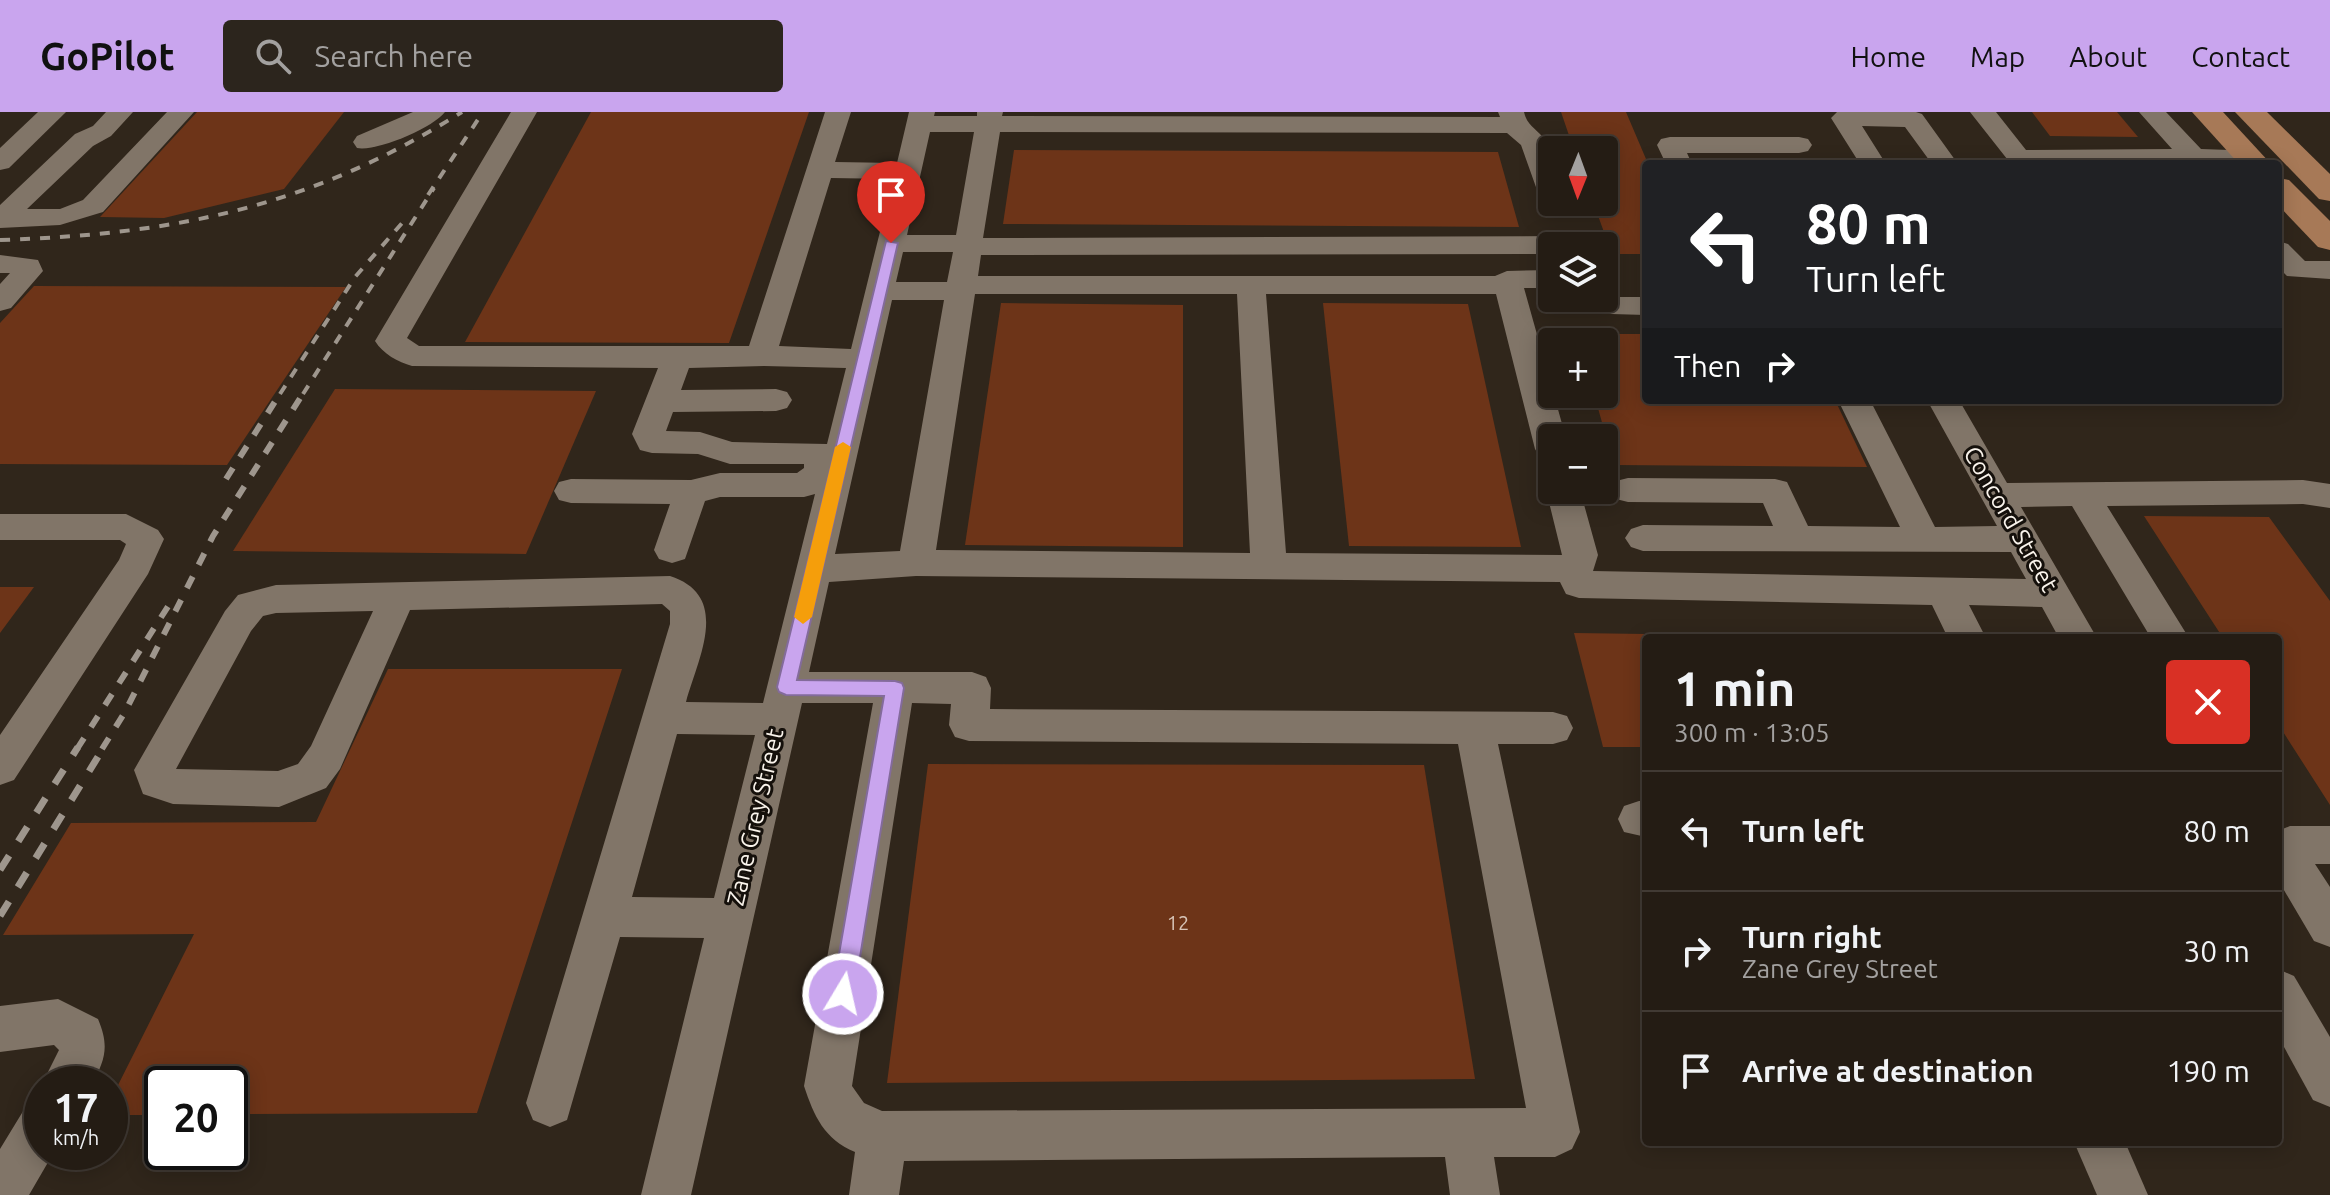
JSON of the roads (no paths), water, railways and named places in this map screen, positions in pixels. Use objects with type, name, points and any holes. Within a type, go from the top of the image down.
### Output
[{"type":"main road","points":[[2207,112],[2252,160]]},
{"type":"main road","points":[[2250,112],[2330,192]]},
{"type":"main road","points":[[2282,191],[2330,240]]},
{"type":"street","points":[[0,162],[53,112]]},
{"type":"street","points":[[84,140],[84,130],[101,112]]},
{"type":"street","points":[[1,218],[84,140],[102,131],[120,112]]},
{"type":"street","points":[[1,218],[68,217],[82,213],[93,206],[181,112]]},
{"type":"street","points":[[366,142],[403,128],[432,112]]},
{"type":"street","points":[[524,112],[390,341],[412,356],[864,359]]},
{"type":"street","points":[[764,356],[764,346],[838,112]]},
{"type":"street","points":[[1983,112],[2019,158],[2100,160]]},
{"type":"street","points":[[2152,112],[2195,160]]},
{"type":"street","points":[[920,118],[1513,118],[1533,142],[1538,156]]},
{"type":"street","name":"Zane Grey Street","points":[[666,1195],[814,569],[829,472],[864,359],[920,118]]},
{"type":"street","points":[[916,563],[989,118]]},
{"type":"street","points":[[1870,160],[1844,118],[1913,119],[1942,160]]},
{"type":"street","points":[[1677,160],[1670,145],[1730,154],[1798,144]]},
{"type":"street","points":[[819,170],[908,171]]},
{"type":"street","points":[[891,243],[968,246],[1538,246]]},
{"type":"street","points":[[2282,254],[2297,270],[2330,270]]},
{"type":"street","points":[[0,264],[28,266],[28,271],[0,302]]},
{"type":"street","points":[[1538,279],[1507,280],[1545,424]]},
{"type":"street","points":[[1618,279],[1642,280]]},
{"type":"street","points":[[880,291],[1251,285],[1508,285]]},
{"type":"street","points":[[1251,285],[1269,566]]},
{"type":"street","points":[[1618,306],[1642,306]]},
{"type":"street","points":[[677,358],[648,434],[652,442],[700,443],[714,476]]},
{"type":"street","points":[[661,401],[776,400]]},
{"type":"street","points":[[1856,404],[1924,540]]},
{"type":"street","name":"Concord Street","points":[[1945,404],[2076,634]]},
{"type":"street","points":[[571,491],[714,476],[804,485],[829,472]]},
{"type":"street","points":[[672,550],[714,476]]},
{"type":"street","points":[[1628,490],[1775,491],[1796,539]]},
{"type":"street","points":[[1997,495],[2303,492],[2330,496]]},
{"type":"street","points":[[2082,494],[2168,634]]},
{"type":"street","points":[[1567,504],[1580,555],[1574,569],[1579,584],[2053,593]]},
{"type":"street","points":[[0,527],[126,527],[146,539],[135,565],[0,768]]},
{"type":"street","points":[[1643,538],[2022,539]]},
{"type":"street","points":[[814,569],[916,563],[1574,569]]},
{"type":"street","points":[[398,596],[326,757],[312,776],[279,789],[173,786],[158,782],[154,770],[238,621],[251,605],[276,599],[398,596],[670,590],[688,606],[689,624],[550,1103]]},
{"type":"street","points":[[1944,591],[1965,634]]},
{"type":"street","points":[[895,688],[828,1086],[842,1117],[858,1131],[882,1136],[1555,1132],[1475,727]]},
{"type":"street","points":[[661,718],[895,688],[972,688],[969,725],[1553,728]]},
{"type":"street","points":[[2282,818],[2330,821]]},
{"type":"street","points":[[2330,845],[2290,845],[2284,863],[2330,927]]},
{"type":"street","points":[[603,917],[731,918]]},
{"type":"street","points":[[2282,998],[2330,1083]]},
{"type":"street","points":[[0,1029],[58,1022],[81,1035],[83,1054],[76,1066]]},
{"type":"street","points":[[1466,1133],[1475,1195]]},
{"type":"street","points":[[874,1195],[882,1136]]},
{"type":"street","points":[[2101,1146],[2123,1195]]},
{"type":"street","points":[[1,1195],[24,1156]]},
{"type":"railway","points":[[0,240],[126,231],[241,209],[296,193],[351,171],[406,145],[462,112]]},
{"type":"railway","points":[[428,195],[483,112]]},
{"type":"railway","points":[[303,394],[434,188]]},
{"type":"railway","points":[[280,394],[355,277],[403,222]]},
{"type":"railway","points":[[226,479],[281,392]]},
{"type":"railway","points":[[102,749],[125,712],[213,536],[304,392]]},
{"type":"railway","points":[[77,749],[174,597]]},
{"type":"railway","points":[[0,870],[78,747]]},
{"type":"railway","points":[[0,916],[104,747]]}]
